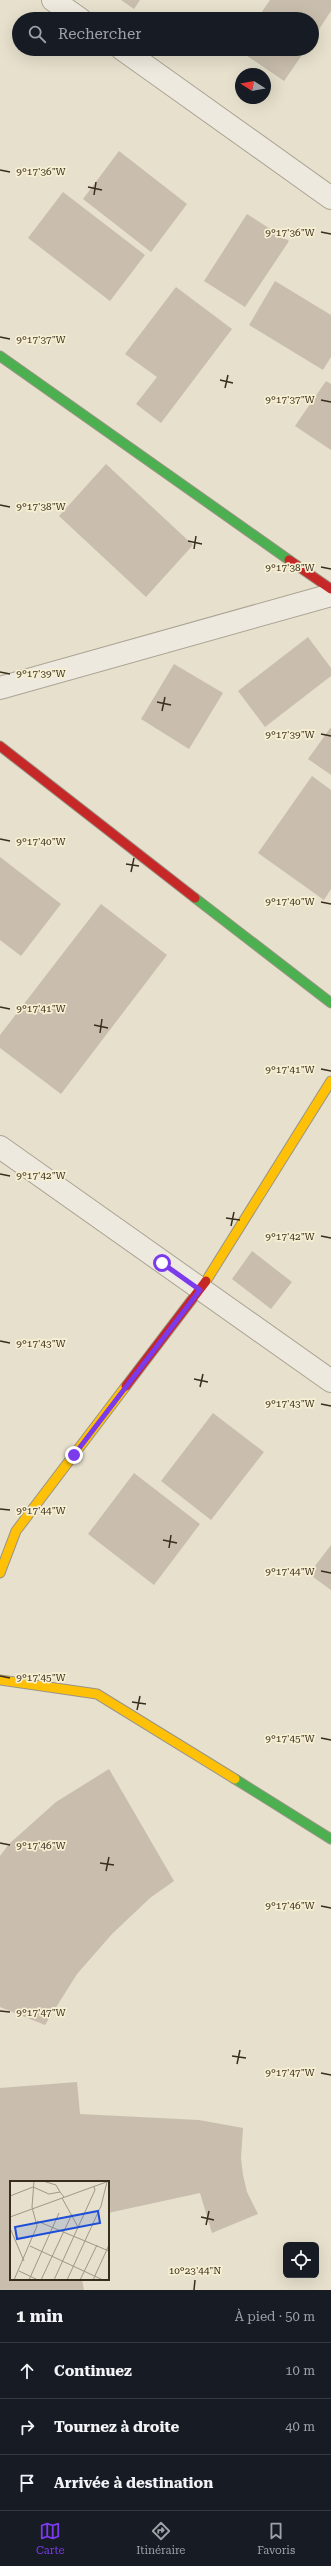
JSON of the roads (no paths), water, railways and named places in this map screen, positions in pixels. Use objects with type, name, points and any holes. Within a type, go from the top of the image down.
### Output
[{"type":"street","points":[[53,0],[70,12]]},
{"type":"street","points":[[132,56],[331,198]]},
{"type":"street","points":[[0,356],[331,589]]},
{"type":"street","points":[[0,688],[331,595]]},
{"type":"street","points":[[0,746],[331,1003]]},
{"type":"street","points":[[0,1573],[16,1531],[200,1290],[331,1081]]},
{"type":"street","points":[[0,1147],[200,1290],[331,1381]]},
{"type":"street","points":[[0,1680],[97,1694],[331,1839]]}]
